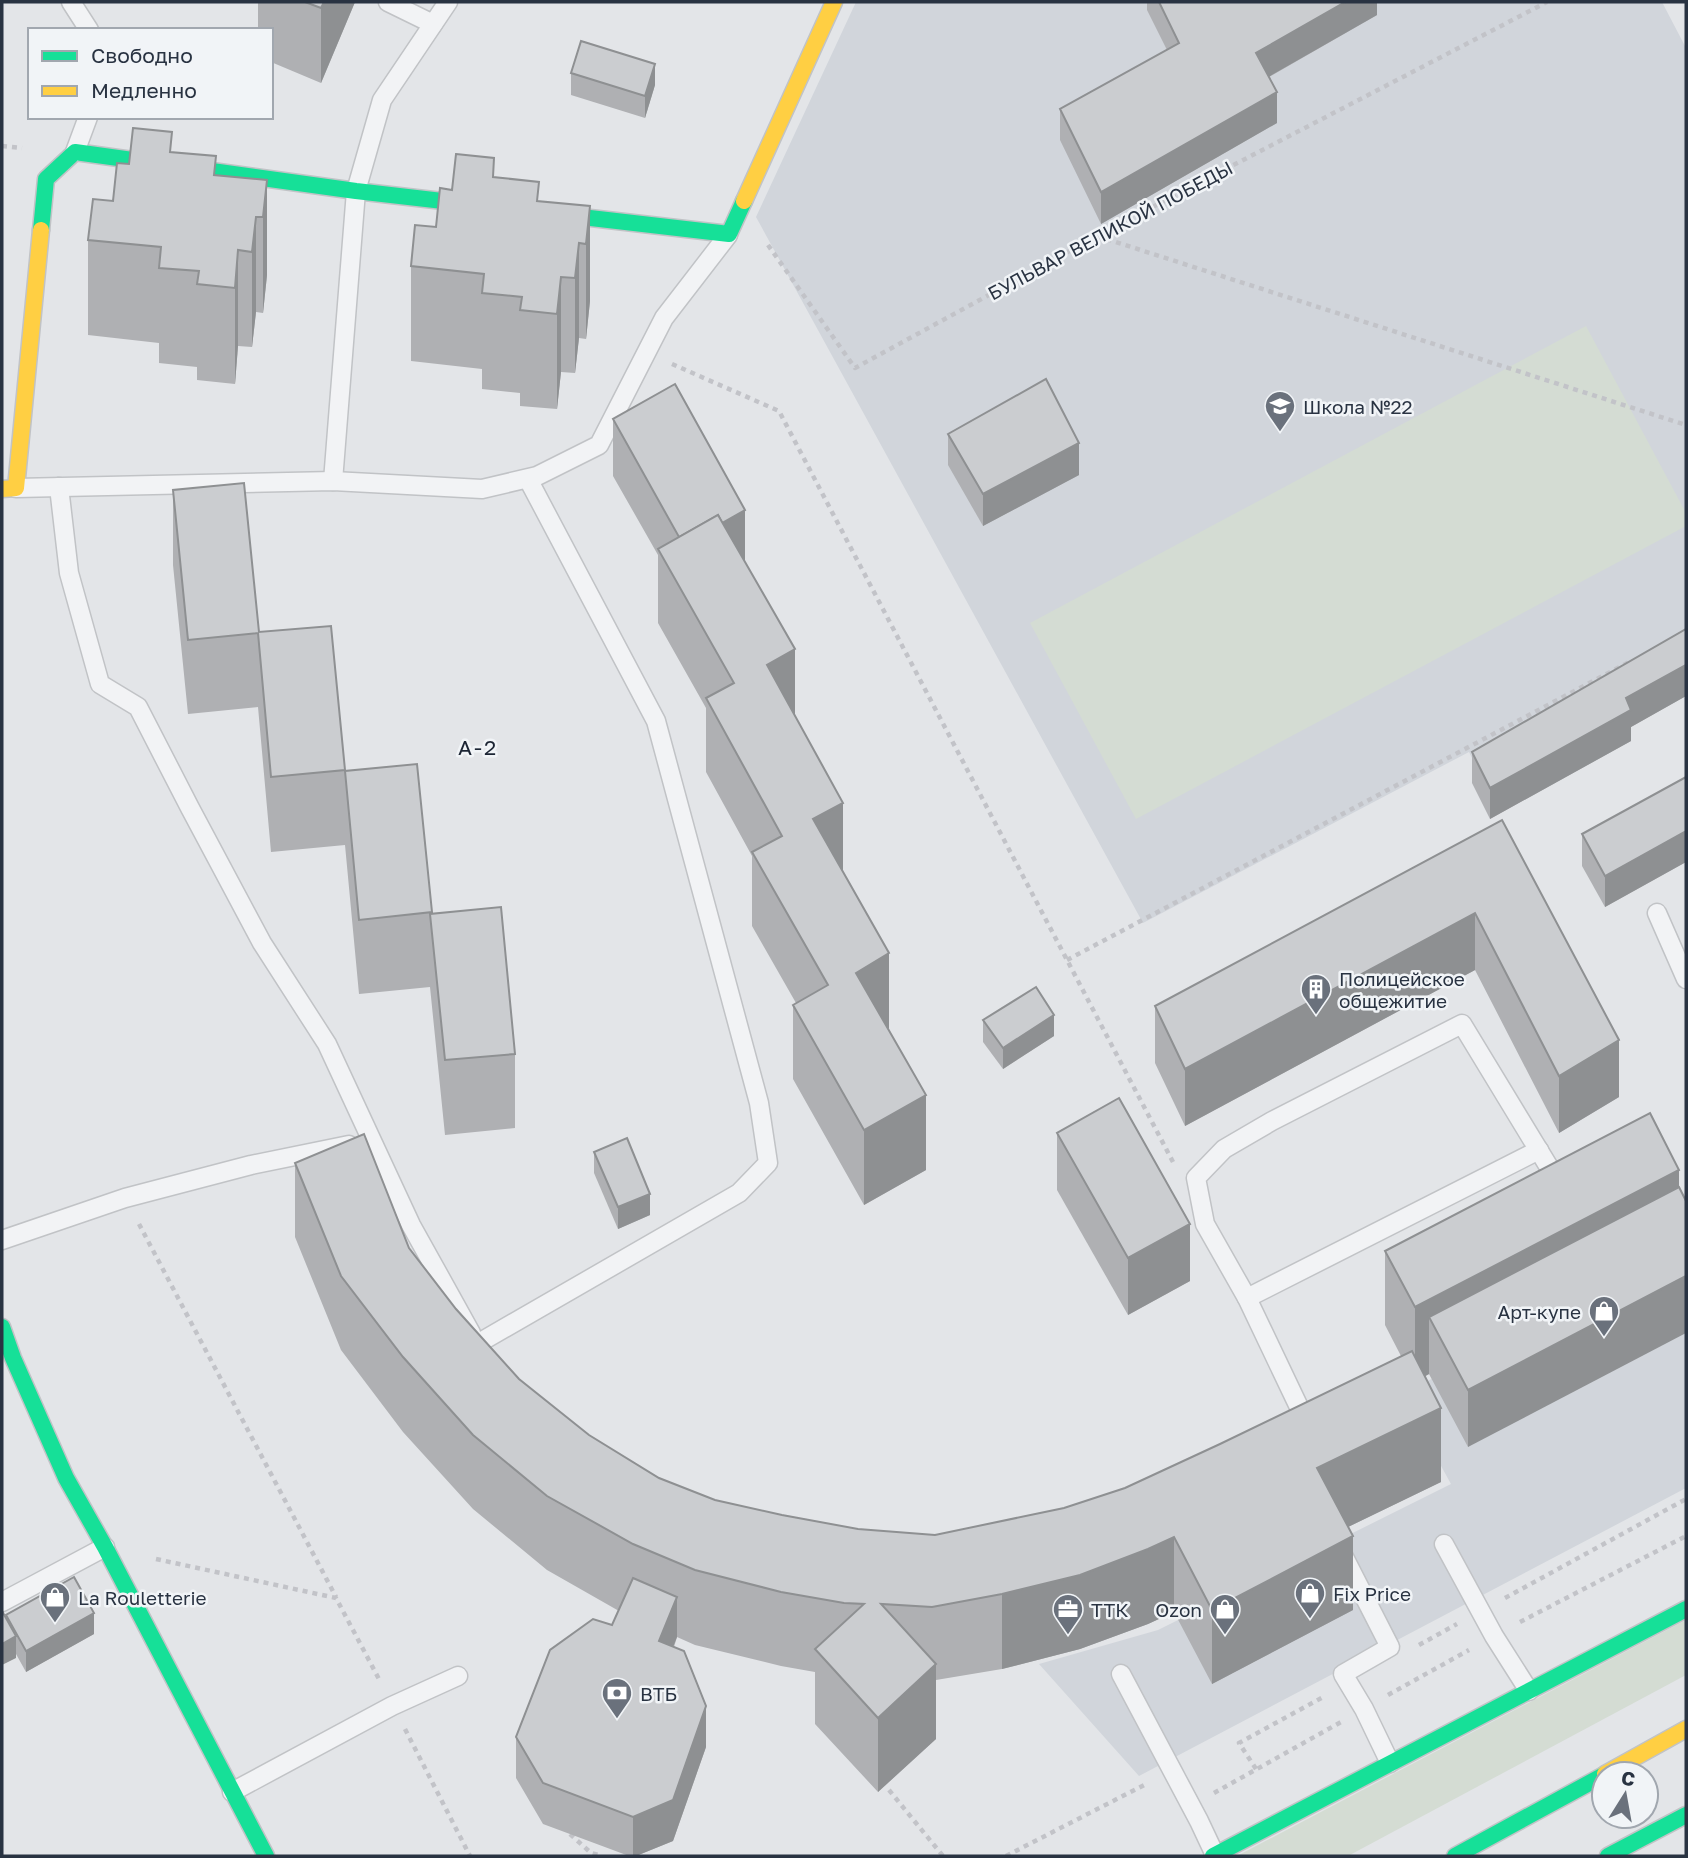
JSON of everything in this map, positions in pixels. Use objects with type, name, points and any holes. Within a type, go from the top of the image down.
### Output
[{"type":"street","points":[[9,489],[46,179],[75,152],[356,191],[729,234],[834,2]]},
{"type":"street","points":[[2,1327],[65,1478],[105,1547],[266,1856]]},
{"type":"street","points":[[1214,1856],[1686,1609]]},
{"type":"street","points":[[1630,1760],[1686,1729]]},
{"type":"street","points":[[1455,1856],[1590,1782]]},
{"type":"street","points":[[1608,1856],[1686,1815]]},
{"type":"lane","points":[[388,2],[433,24]]},
{"type":"lane","points":[[333,481],[356,191],[382,100],[448,2]]},
{"type":"lane","points":[[78,6],[88,28]]},
{"type":"lane","points":[[75,152],[87,119]]},
{"type":"lane","points":[[9,489],[333,481],[482,489],[537,476],[599,445],[664,318],[729,234]]},
{"type":"lane","points":[[59,487],[69,573],[100,684],[138,707],[262,943],[327,1044],[411,1225],[481,1350],[738,1193],[768,1163],[759,1103],[656,721],[528,478]]},
{"type":"lane","points":[[1657,913],[1686,979]]},
{"type":"lane","points":[[1303,1444],[1314,1437],[1247,1298],[1205,1224],[1196,1178],[1224,1149],[1272,1121],[1462,1024],[1559,1182],[1583,1177]]},
{"type":"lane","points":[[2,1240],[125,1198],[251,1165],[372,1140]]},
{"type":"lane","points":[[1247,1298],[1539,1150]]},
{"type":"lane","points":[[1444,1544],[1480,1611],[1529,1691]]},
{"type":"lane","points":[[2,1602],[105,1547]]},
{"type":"lane","points":[[1341,1552],[1390,1647],[1343,1674],[1390,1763]]},
{"type":"lane","points":[[1121,1674],[1199,1821],[1214,1856]]},
{"type":"lane","points":[[233,1792],[393,1706],[458,1676]]},
{"type":"path","name":"БУЛЬВАР ВЕЛИКОЙ ПОБЕДЫ","points":[[729,234],[753,223],[855,368],[1097,236],[1547,2]]},
{"type":"path","points":[[1097,236],[1686,425]]},
{"type":"path","points":[[646,352],[779,411],[1174,1164]]},
{"type":"path","points":[[1067,960],[1638,658]]},
{"type":"path","points":[[125,1198],[470,1856]]},
{"type":"path","points":[[1409,1650],[1686,1499]]},
{"type":"path","points":[[105,1547],[336,1598]]},
{"type":"path","points":[[1255,1769],[1240,1743],[1349,1683]]},
{"type":"path","points":[[889,1790],[943,1856]]},
{"type":"path","points":[[570,1834],[591,1853],[602,1856]]},
{"type":"shaded area","name":"Школа №22","points":[[856,2],[1662,2],[1686,48],[1686,649],[1474,762],[1469,752],[1143,923],[756,217]]},
{"type":"shaded area","points":[[1586,326],[1686,513],[1686,526],[1136,819],[1030,623]]},
{"type":"shaded area","points":[[1686,1240],[1686,1488],[1139,1776],[1039,1664],[1158,1630],[1451,1484],[1402,1395]]},
{"type":"shaded area","points":[[1686,1620],[1686,1675],[1348,1856],[1237,1856]]},
{"type":"building","points":[[305,2],[324,2],[321,8]]},
{"type":"building","points":[[1159,2],[1345,2],[1256,53],[1277,92],[1101,192],[1060,109],[1179,43]]},
{"type":"building","points":[[581,41],[655,64],[645,96],[571,73]]},
{"type":"building","points":[[133,128],[172,132],[170,152],[216,156],[214,175],[267,180],[263,217],[256,217],[252,252],[238,250],[235,288],[197,284],[199,271],[159,268],[161,247],[88,240],[93,199],[113,201],[117,163],[129,164]]},
{"type":"building","points":[[456,154],[494,158],[493,177],[539,182],[537,201],[590,206],[586,244],[579,243],[575,278],[561,277],[557,314],[520,310],[522,297],[482,293],[484,274],[411,266],[415,225],[436,227],[440,188],[452,190]]},
{"type":"building","points":[[1046,379],[1079,443],[983,494],[948,434]]},
{"type":"building","points":[[675,384],[745,510],[722,523],[718,515],[679,537],[613,419]]},
{"type":"building","points":[[244,483],[259,632],[331,626],[345,770],[271,777],[258,633],[188,640],[173,490]]},
{"type":"building","points":[[718,515],[795,649],[767,665],[843,803],[813,819],[889,953],[856,973],[926,1095],[864,1130],[793,1005],[828,985],[752,852],[782,836],[706,698],[734,683],[658,549]]},
{"type":"building","points":[[1686,629],[1686,665],[1626,698],[1631,710],[1490,788],[1472,752]]},
{"type":"building","points":[[417,764],[432,912],[359,920],[345,771]]},
{"type":"building","points":[[1686,777],[1686,831],[1605,876],[1582,834]]},
{"type":"building","points":[[1502,820],[1619,1040],[1559,1076],[1475,913],[1185,1069],[1155,1006]]},
{"type":"building","points":[[501,907],[515,1054],[445,1060],[430,914]]},
{"type":"building","points":[[1036,987],[1054,1015],[1003,1048],[983,1020]]},
{"type":"building","points":[[1119,1098],[1190,1224],[1128,1258],[1057,1133]]},
{"type":"building","points":[[1650,1113],[1679,1170],[1415,1307],[1385,1251]]},
{"type":"building","points":[[364,1134],[409,1248],[456,1309],[519,1379],[589,1435],[659,1478],[715,1500],[858,1529],[935,1535],[1064,1508],[1125,1488],[1412,1351],[1441,1408],[1317,1468],[1353,1536],[1212,1610],[1174,1537],[1080,1575],[1002,1594],[932,1607],[881,1604],[936,1664],[878,1718],[815,1649],[864,1604],[781,1592],[695,1570],[633,1544],[547,1496],[473,1435],[403,1357],[341,1276],[295,1163]]},
{"type":"building","points":[[627,1138],[650,1194],[618,1207],[594,1152]]},
{"type":"building","points":[[1679,1187],[1686,1201],[1686,1276],[1468,1390],[1429,1317]]},
{"type":"building","points":[[74,1577],[94,1613],[26,1651],[6,1615]]},
{"type":"building","name":"ВТБ","points":[[633,1578],[677,1597],[659,1641],[684,1651],[706,1706],[673,1800],[633,1817],[543,1783],[516,1737],[550,1650],[593,1619],[612,1625]]},
{"type":"building","points":[[2,1611],[16,1636],[2,1644]]},
{"type":"traffic: fast","points":[[41,230],[46,179],[75,152],[356,191],[729,234],[744,201]]},
{"type":"traffic: fast","points":[[2,1327],[66,1478],[105,1547],[266,1856]]},
{"type":"traffic: fast","points":[[1213,1856],[1686,1609]]},
{"type":"traffic: fast","points":[[1455,1856],[1590,1783]]},
{"type":"traffic: fast","points":[[1608,1856],[1686,1815]]},
{"type":"traffic: slow","points":[[744,201],[834,2]]},
{"type":"traffic: slow","points":[[2,489],[16,488],[41,230]]},
{"type":"traffic: slow","points":[[1630,1760],[1686,1729]]},
{"type":"place","name":"Школа №22","points":[[1280,433]]},
{"type":"place","name":"Полицейское общежитие","points":[[1316,1016]]},
{"type":"place","name":"Арт-купе","points":[[1604,1338]]},
{"type":"place","name":"Fix Price","points":[[1310,1620]]},
{"type":"place","name":"La Rouletterie","points":[[55,1624]]},
{"type":"place","name":"ТТК","points":[[1068,1636]]},
{"type":"place","name":"Ozon","points":[[1225,1636]]},
{"type":"place","name":"ВТБ","points":[[617,1720]]},
{"type":"district","name":"А-2","points":[[478,747]]}]
